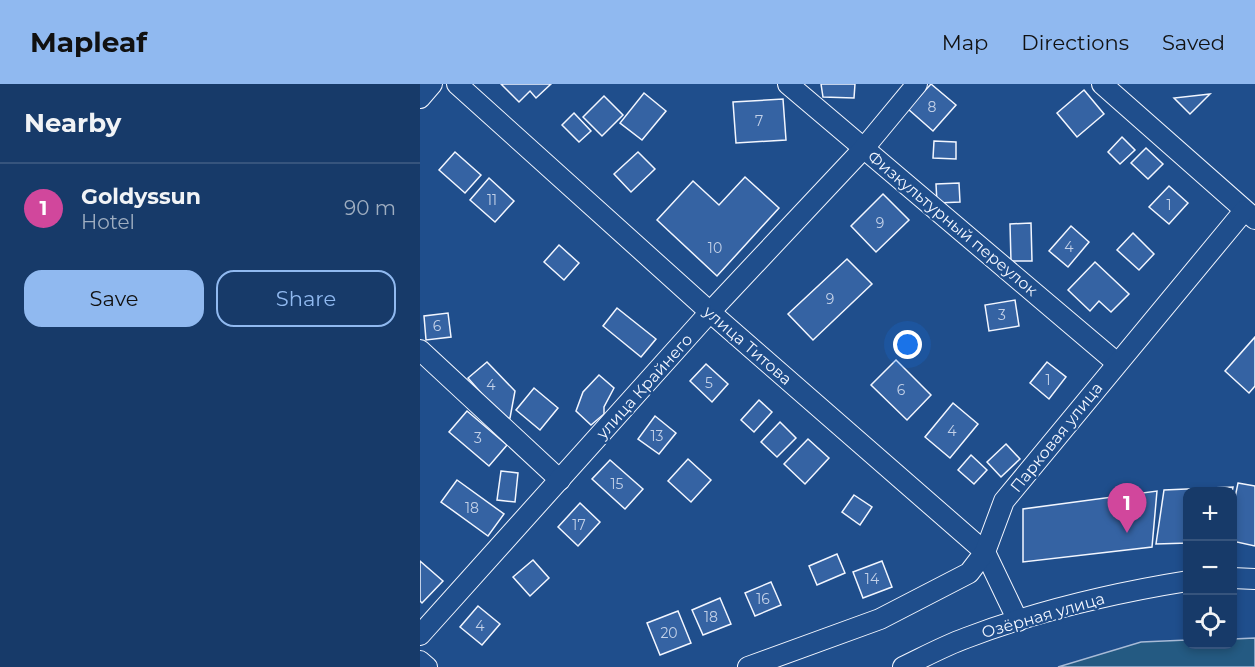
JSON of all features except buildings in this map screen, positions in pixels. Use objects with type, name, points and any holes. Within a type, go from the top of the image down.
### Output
[{"type":"street","points":[[420,98],[432,84]]},
{"type":"street","name":"улица Титова","points":[[457,84],[710,312],[985,552],[1018,621]]},
{"type":"street","name":"Физкультурный переулок","points":[[788,84],[1117,363]]},
{"type":"street","name":"улица Крайнего","points":[[420,635],[710,312],[864,148],[916,84]]},
{"type":"street","points":[[1102,84],[1250,215]]},
{"type":"street","name":"Парковая улица","points":[[748,667],[880,618],[969,573],[985,552],[1004,501],[1117,363],[1250,215]]},
{"type":"street","points":[[420,350],[560,480]]},
{"type":"street","points":[[1237,578],[1255,579]]},
{"type":"street","name":"Озёрная улица","points":[[903,667],[965,638],[1018,621],[1132,590],[1183,582]]},
{"type":"street","points":[[420,661],[427,667]]},
{"type":"shaded area","points":[[1255,638],[1255,667],[1058,667],[1141,642],[1183,640],[1183,649],[1237,649],[1237,639]]},
{"type":"place","name":"Goldyssun","points":[[1127,533]]}]
